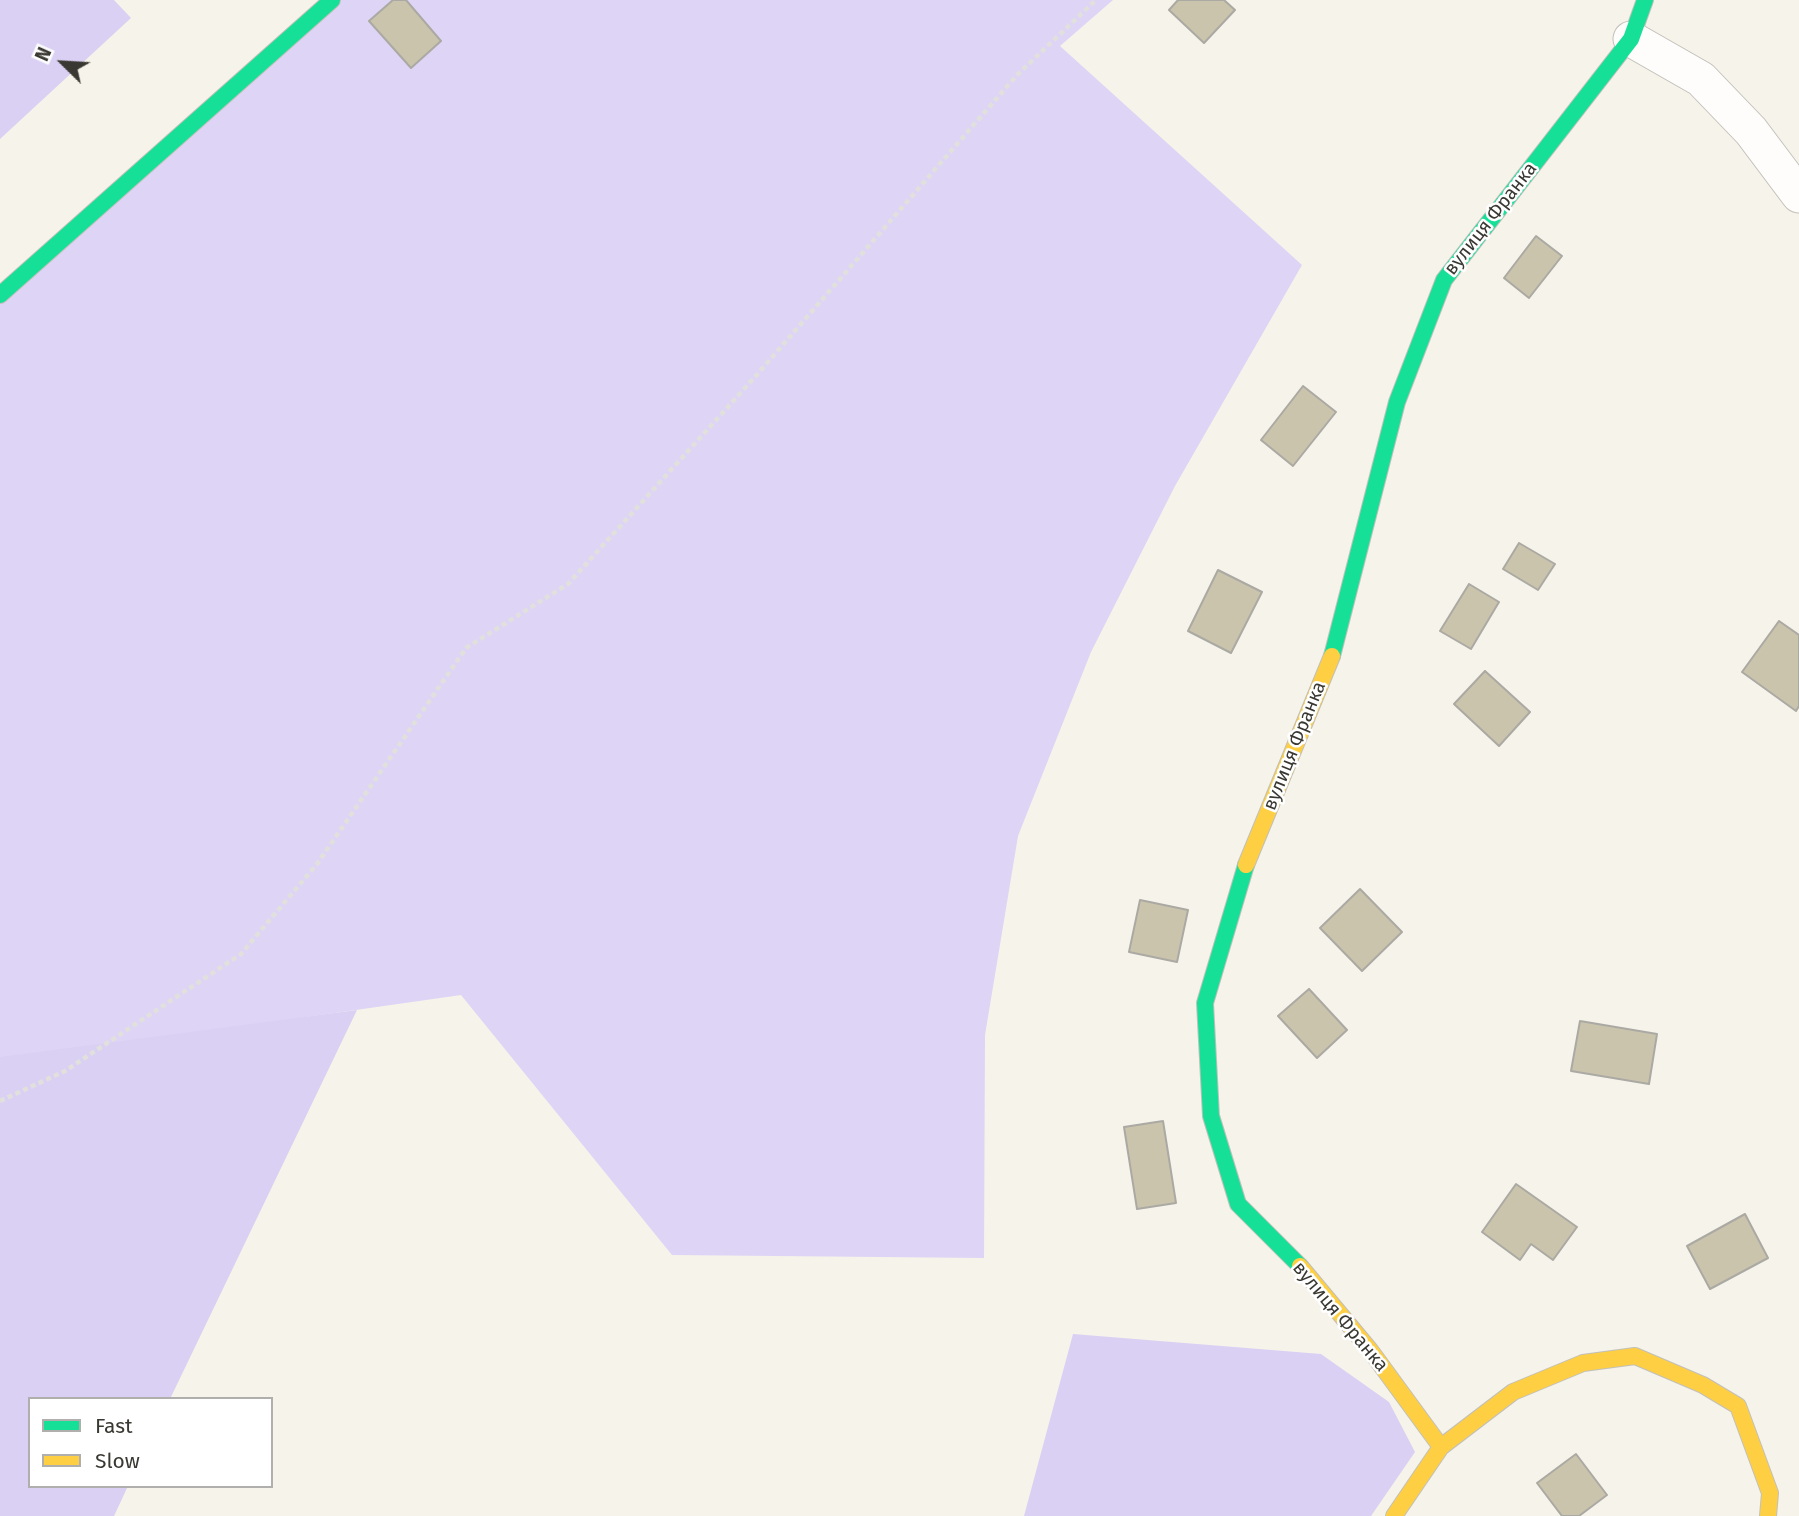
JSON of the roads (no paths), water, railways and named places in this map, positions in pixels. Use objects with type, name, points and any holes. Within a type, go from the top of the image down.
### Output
[{"type":"street","points":[[0,295],[332,0]]},
{"type":"street","name":"вулиця Франка","points":[[1441,1447],[1370,1350],[1310,1278],[1238,1204],[1211,1116],[1205,1003],[1246,866],[1334,650],[1397,402],[1444,280],[1631,39],[1644,0]]},
{"type":"street","points":[[1631,39],[1701,79],[1751,131],[1799,195]]},
{"type":"street","points":[[1394,1516],[1441,1447],[1513,1392],[1583,1363],[1635,1356],[1703,1385],[1738,1406],[1770,1493],[1768,1516]]}]
